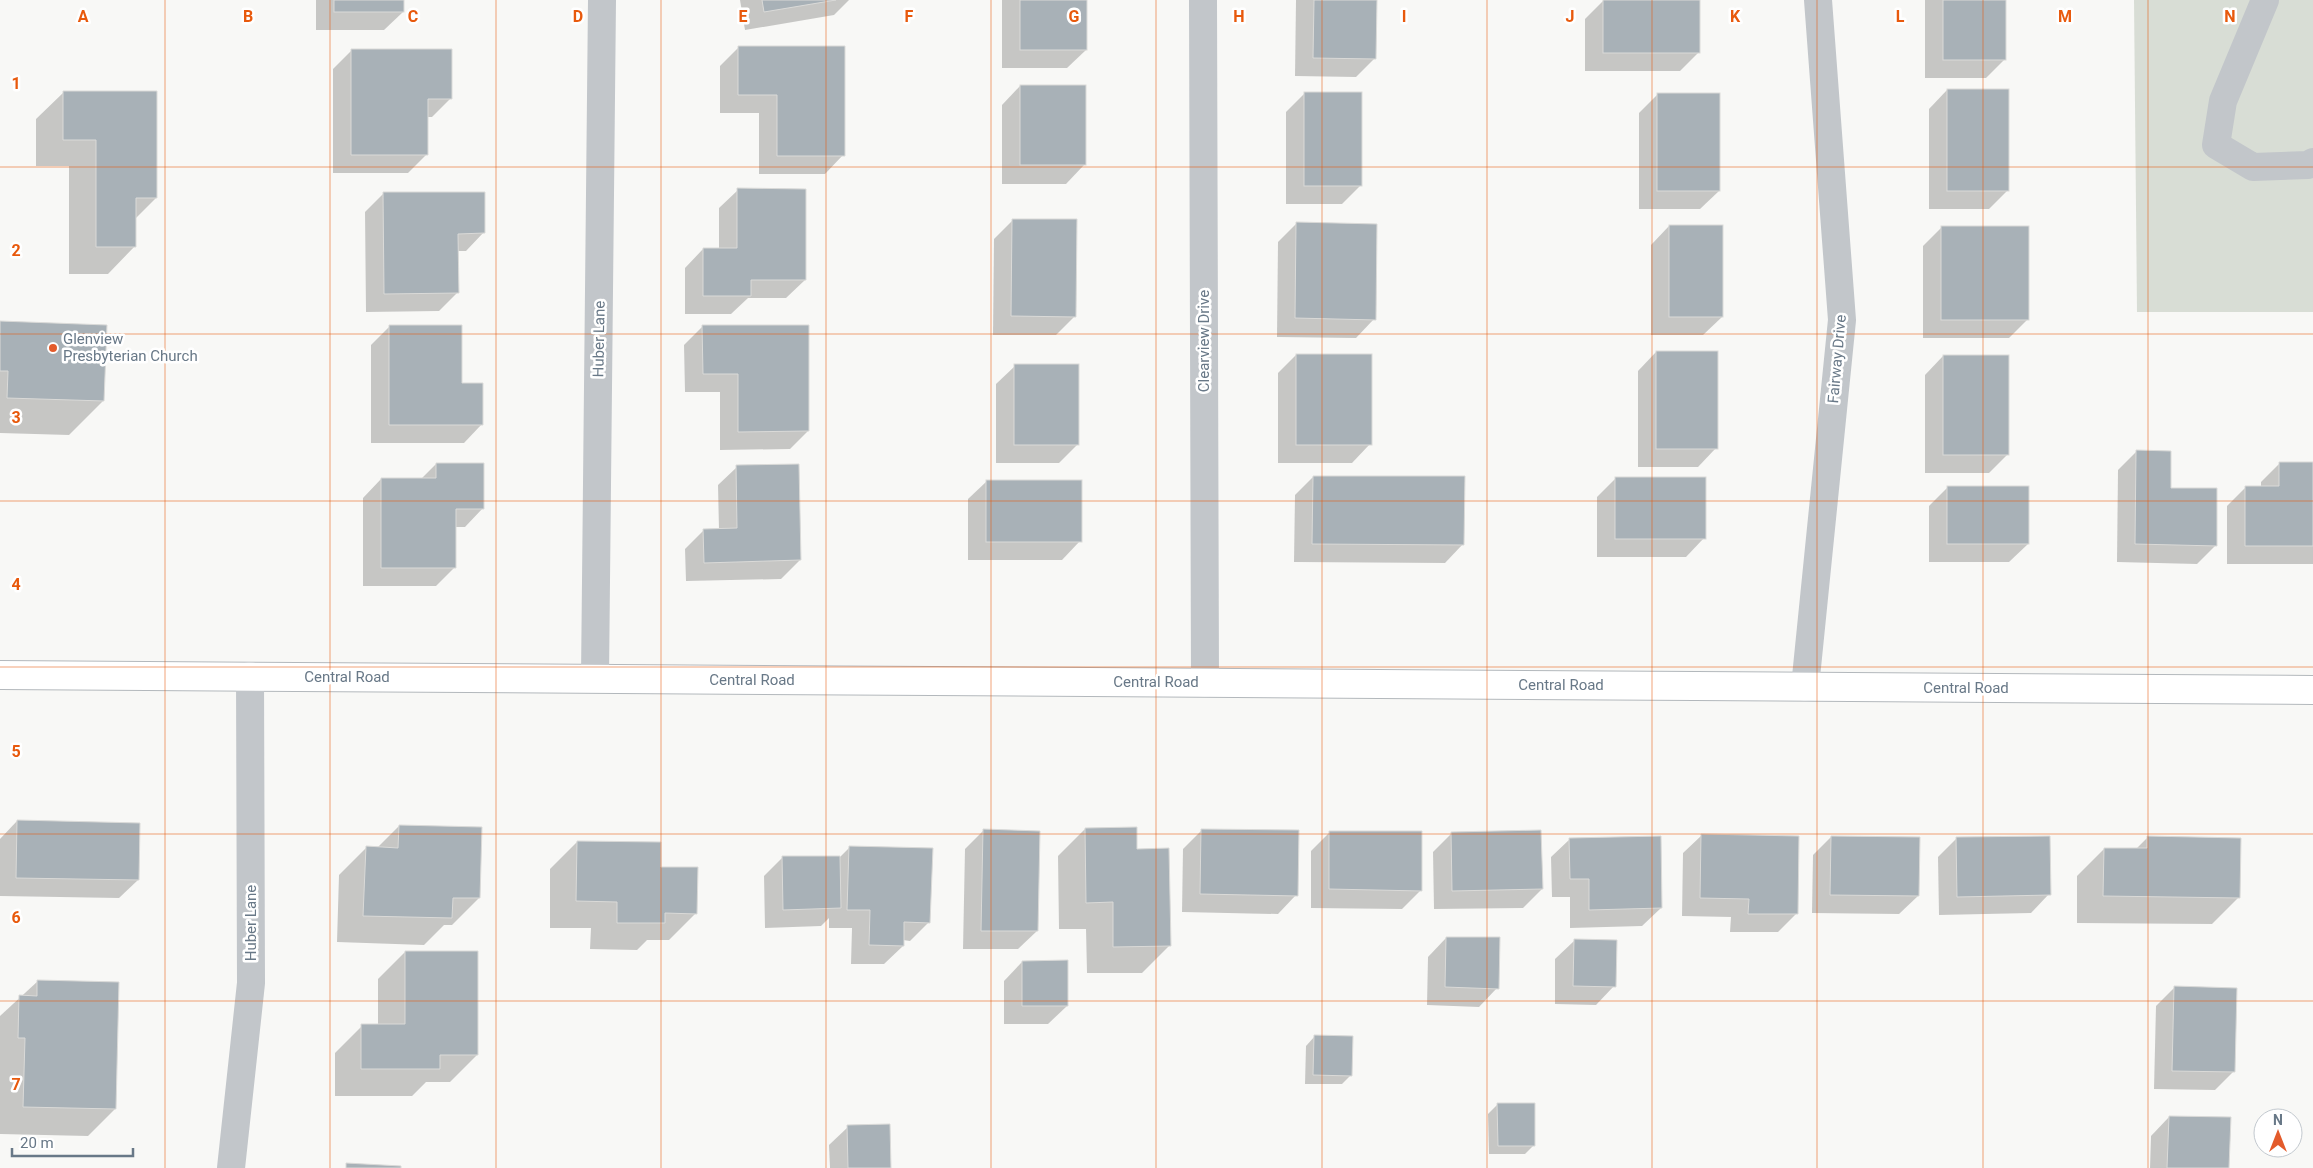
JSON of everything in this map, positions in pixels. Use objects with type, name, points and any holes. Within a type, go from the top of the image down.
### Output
[{"type":"main road","name":"Central Road","points":[[0,675],[2313,690]]},
{"type":"street","name":"Huber Lane","points":[[595,678],[602,0]]},
{"type":"street","name":"Clearview Drive","points":[[1203,0],[1205,682]]},
{"type":"street","name":"Fairway Drive","points":[[1805,686],[1842,320],[1818,0]]},
{"type":"street","points":[[2266,0],[2222,101],[2216,144],[2253,168],[2308,165],[2313,162]]},
{"type":"street","name":"Huber Lane","points":[[231,1168],[251,983],[250,676]]},
{"type":"shaded area","points":[[2134,0],[2313,0],[2313,312],[2137,312]]},
{"type":"building","points":[[334,0],[404,0],[404,12],[334,12]]},
{"type":"building","points":[[762,0],[836,0],[764,12]]},
{"type":"building","points":[[1020,0],[1087,0],[1087,50],[1020,50]]},
{"type":"building","points":[[1314,0],[1377,0],[1376,59],[1313,58]]},
{"type":"building","points":[[1603,0],[1700,0],[1700,53],[1603,53]]},
{"type":"building","points":[[1943,0],[2006,0],[2006,60],[1943,60]]},
{"type":"building","points":[[738,46],[845,46],[845,156],[777,156],[777,95],[738,95]]},
{"type":"building","points":[[351,49],[452,49],[452,99],[428,99],[428,155],[351,155]]},
{"type":"building","points":[[1020,85],[1086,85],[1086,165],[1020,165]]},
{"type":"building","points":[[1947,89],[2009,89],[2009,191],[1947,191]]},
{"type":"building","points":[[63,91],[157,91],[157,198],[136,198],[136,247],[96,247],[96,140],[63,140]]},
{"type":"building","points":[[1304,92],[1362,92],[1362,186],[1304,186]]},
{"type":"building","points":[[1657,93],[1720,93],[1720,191],[1657,191]]},
{"type":"building","points":[[737,188],[806,189],[806,280],[751,280],[751,296],[703,296],[703,248],[737,248]]},
{"type":"building","points":[[383,192],[485,192],[485,233],[458,234],[459,293],[384,294]]},
{"type":"building","points":[[1012,219],[1077,219],[1076,317],[1011,316]]},
{"type":"building","points":[[1296,222],[1377,224],[1376,320],[1295,318]]},
{"type":"building","points":[[1669,225],[1723,225],[1723,317],[1669,317]]},
{"type":"building","points":[[1941,226],[2029,226],[2029,320],[1941,320]]},
{"type":"building","name":"Glenview Presbyterian Church","points":[[0,321],[107,325],[104,401],[7,398],[8,371],[0,371]]},
{"type":"building","points":[[389,325],[462,325],[462,383],[483,383],[483,425],[389,425]]},
{"type":"building","points":[[702,325],[809,325],[809,431],[738,432],[738,374],[703,374]]},
{"type":"building","points":[[1656,351],[1718,351],[1718,449],[1656,449]]},
{"type":"building","points":[[1296,354],[1372,354],[1372,445],[1296,445]]},
{"type":"building","points":[[1943,355],[2009,355],[2009,455],[1943,455]]},
{"type":"building","points":[[1014,364],[1079,364],[1079,445],[1014,445]]},
{"type":"building","points":[[2136,450],[2171,451],[2171,488],[2217,488],[2217,546],[2135,544]]},
{"type":"building","points":[[2279,462],[2313,462],[2313,546],[2245,546],[2245,486],[2279,486]]},
{"type":"building","points":[[436,463],[484,463],[484,509],[456,509],[456,568],[381,568],[381,478],[436,478]]},
{"type":"building","points":[[799,464],[801,560],[704,563],[703,529],[737,528],[736,465]]},
{"type":"building","points":[[1313,476],[1465,476],[1464,545],[1312,544]]},
{"type":"building","points":[[1615,477],[1706,477],[1706,539],[1615,539]]},
{"type":"building","points":[[986,480],[1082,480],[1082,542],[986,542]]},
{"type":"building","points":[[1947,486],[2029,486],[2029,544],[1947,544]]},
{"type":"building","points":[[17,820],[140,823],[139,880],[16,878]]},
{"type":"building","points":[[399,825],[482,827],[480,898],[453,898],[452,918],[363,916],[366,846],[398,848]]},
{"type":"building","points":[[1137,827],[1137,849],[1169,848],[1171,946],[1113,947],[1113,902],[1086,903],[1085,828]]},
{"type":"building","points":[[983,829],[1040,831],[1038,931],[981,931]]},
{"type":"building","points":[[1201,829],[1299,830],[1298,896],[1200,894]]},
{"type":"building","points":[[1541,830],[1543,889],[1452,891],[1451,832]]},
{"type":"building","points":[[1329,831],[1422,831],[1422,891],[1329,889]]},
{"type":"building","points":[[1701,834],[1799,836],[1798,914],[1748,914],[1749,899],[1700,898]]},
{"type":"building","points":[[1661,836],[1662,908],[1589,910],[1589,879],[1570,879],[1569,838]]},
{"type":"building","points":[[1831,836],[1920,837],[1919,896],[1830,895]]},
{"type":"building","points":[[2050,836],[2051,895],[1957,897],[1956,837]]},
{"type":"building","points":[[2147,836],[2241,838],[2240,898],[2103,896],[2104,848],[2147,848]]},
{"type":"building","points":[[577,841],[661,842],[661,867],[698,867],[697,914],[665,913],[665,923],[617,923],[617,902],[576,901]]},
{"type":"building","points":[[849,846],[933,848],[930,923],[904,922],[904,946],[869,945],[870,910],[847,910]]},
{"type":"building","points":[[782,856],[840,856],[841,908],[783,910]]},
{"type":"building","points":[[1446,937],[1500,937],[1499,989],[1445,987]]},
{"type":"building","points":[[1574,939],[1617,940],[1616,987],[1573,986]]},
{"type":"building","points":[[405,951],[478,951],[478,1055],[440,1055],[440,1069],[361,1069],[361,1024],[405,1024]]},
{"type":"building","points":[[1068,960],[1068,1006],[1022,1006],[1022,961]]},
{"type":"building","points":[[37,980],[119,982],[116,1109],[23,1107],[25,1038],[18,1038],[19,995],[37,996]]},
{"type":"building","points":[[2174,986],[2237,988],[2235,1072],[2172,1071]]},
{"type":"building","points":[[1314,1035],[1353,1036],[1352,1076],[1313,1075]]},
{"type":"building","points":[[1497,1103],[1535,1103],[1535,1146],[1498,1146]]},
{"type":"building","points":[[2169,1116],[2231,1117],[2229,1168],[2167,1168]]},
{"type":"building","points":[[890,1124],[891,1168],[848,1168],[847,1125]]},
{"type":"building","points":[[346,1163],[401,1166],[401,1168],[346,1168]]},
{"type":"place","name":"Glenview Presbyterian Church","points":[[53,348]]}]
